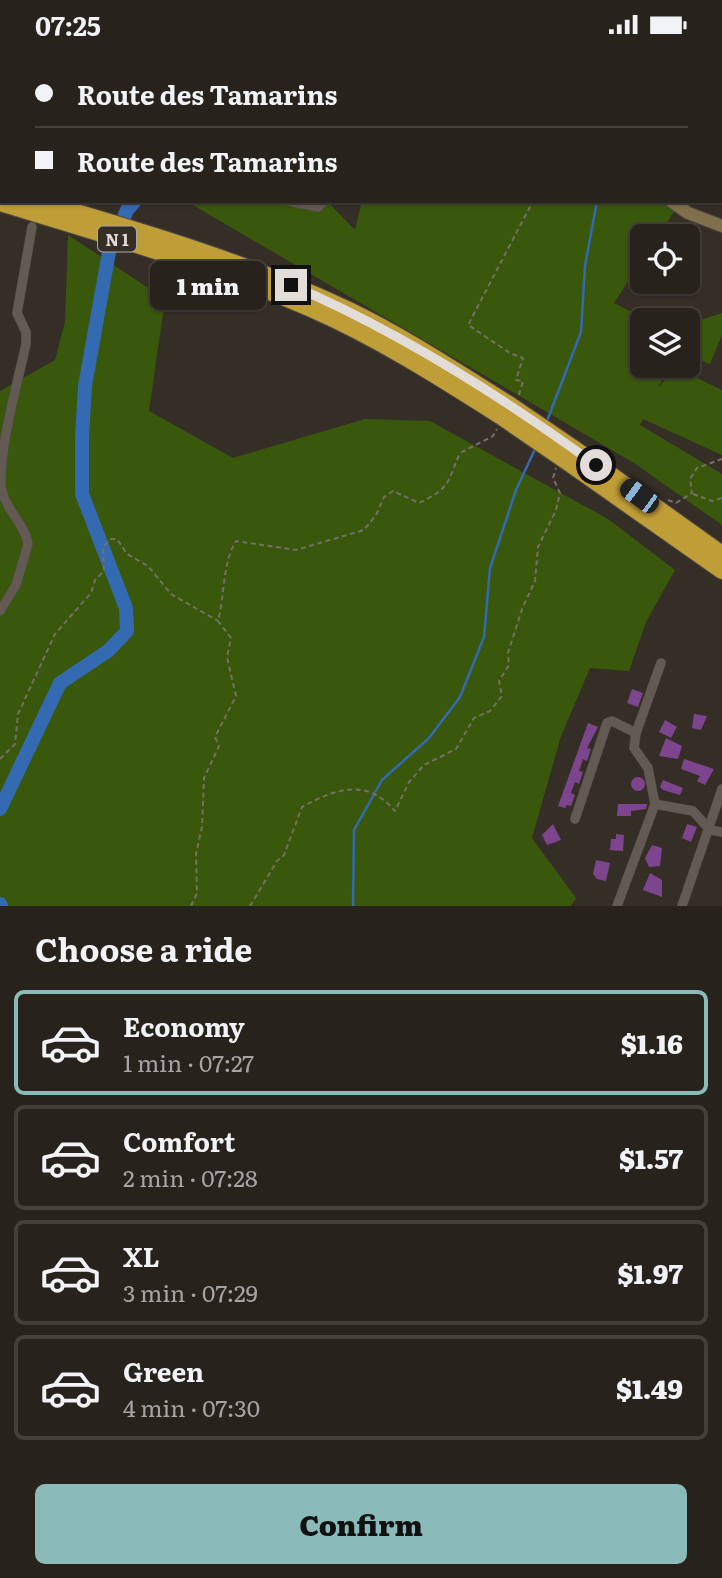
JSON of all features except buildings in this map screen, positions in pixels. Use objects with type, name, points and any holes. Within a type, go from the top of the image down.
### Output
[{"type":"highway","name":"N 1","points":[[0,203],[47,208],[185,253],[271,276],[348,310],[408,341],[722,571]]},
{"type":"highway","name":"N 1","points":[[568,456],[722,554]]},
{"type":"main road","points":[[674,203],[722,226]]},
{"type":"street","points":[[298,203],[318,207],[322,203]]},
{"type":"street","points":[[0,611],[16,585],[28,544],[6,505],[1,485],[6,442],[26,344],[26,332],[17,313],[32,227]]},
{"type":"street","points":[[617,906],[656,804],[648,768],[635,748],[636,733],[661,663]]},
{"type":"street","points":[[575,819],[607,723],[612,721],[636,733]]},
{"type":"street","points":[[682,906],[722,789]]},
{"type":"street","points":[[656,804],[693,811],[710,830],[722,832]]},
{"type":"path","points":[[218,621],[224,599],[229,553],[236,541],[296,550],[364,530],[376,515],[384,497],[393,491],[419,503],[433,496],[451,481],[460,453],[493,436],[506,412],[523,390],[523,381],[516,380],[523,358],[510,353],[468,325],[532,203]]},
{"type":"path","points":[[250,906],[277,861],[284,855],[302,807],[329,792],[359,789],[381,795],[395,811],[409,782],[425,765],[456,749],[474,718],[490,711],[502,696],[499,681],[509,665],[508,653],[522,609],[535,581],[538,547],[556,510],[560,493],[552,478],[568,456]]},
{"type":"path","points":[[692,493],[690,479],[696,468],[722,459]]},
{"type":"path","points":[[660,498],[676,503],[692,493]]},
{"type":"path","points":[[692,493],[712,501],[722,498]]},
{"type":"path","points":[[0,759],[15,744],[18,714],[55,634],[91,593],[104,571],[103,547],[111,539],[117,539],[127,554],[148,566],[171,594],[218,621],[232,638],[227,657],[236,696],[215,737],[219,746],[204,778],[202,827],[196,854],[197,893],[191,906]]},
{"type":"green space","points":[[189,203],[329,203],[355,230],[362,203],[680,203],[666,224],[630,224],[630,278],[614,303],[630,311],[630,378],[663,378],[658,388],[667,378],[697,378],[722,390],[722,455],[643,419],[640,425],[722,474],[722,525],[634,463]]},
{"type":"green space","points":[[68,235],[165,299],[149,411],[233,458],[365,419],[430,421],[608,519],[675,570],[646,622],[629,671],[590,668],[561,736],[532,838],[576,898],[571,906],[0,906],[0,391],[55,360],[65,322]]},
{"type":"green space","points":[[722,313],[722,335],[710,364],[700,360],[700,320]]},
{"type":"waterway","points":[[0,809],[60,683],[108,651],[127,631],[126,608],[82,494],[82,437],[85,386],[109,252],[127,210],[133,203]]},
{"type":"waterway","points":[[547,421],[581,332],[585,266],[597,203]]},
{"type":"waterway","points":[[353,906],[354,830],[382,780],[429,738],[460,697],[484,637],[490,568],[516,490],[536,447]]},
{"type":"route","points":[[291,285],[408,341],[509,404],[596,465]]}]
